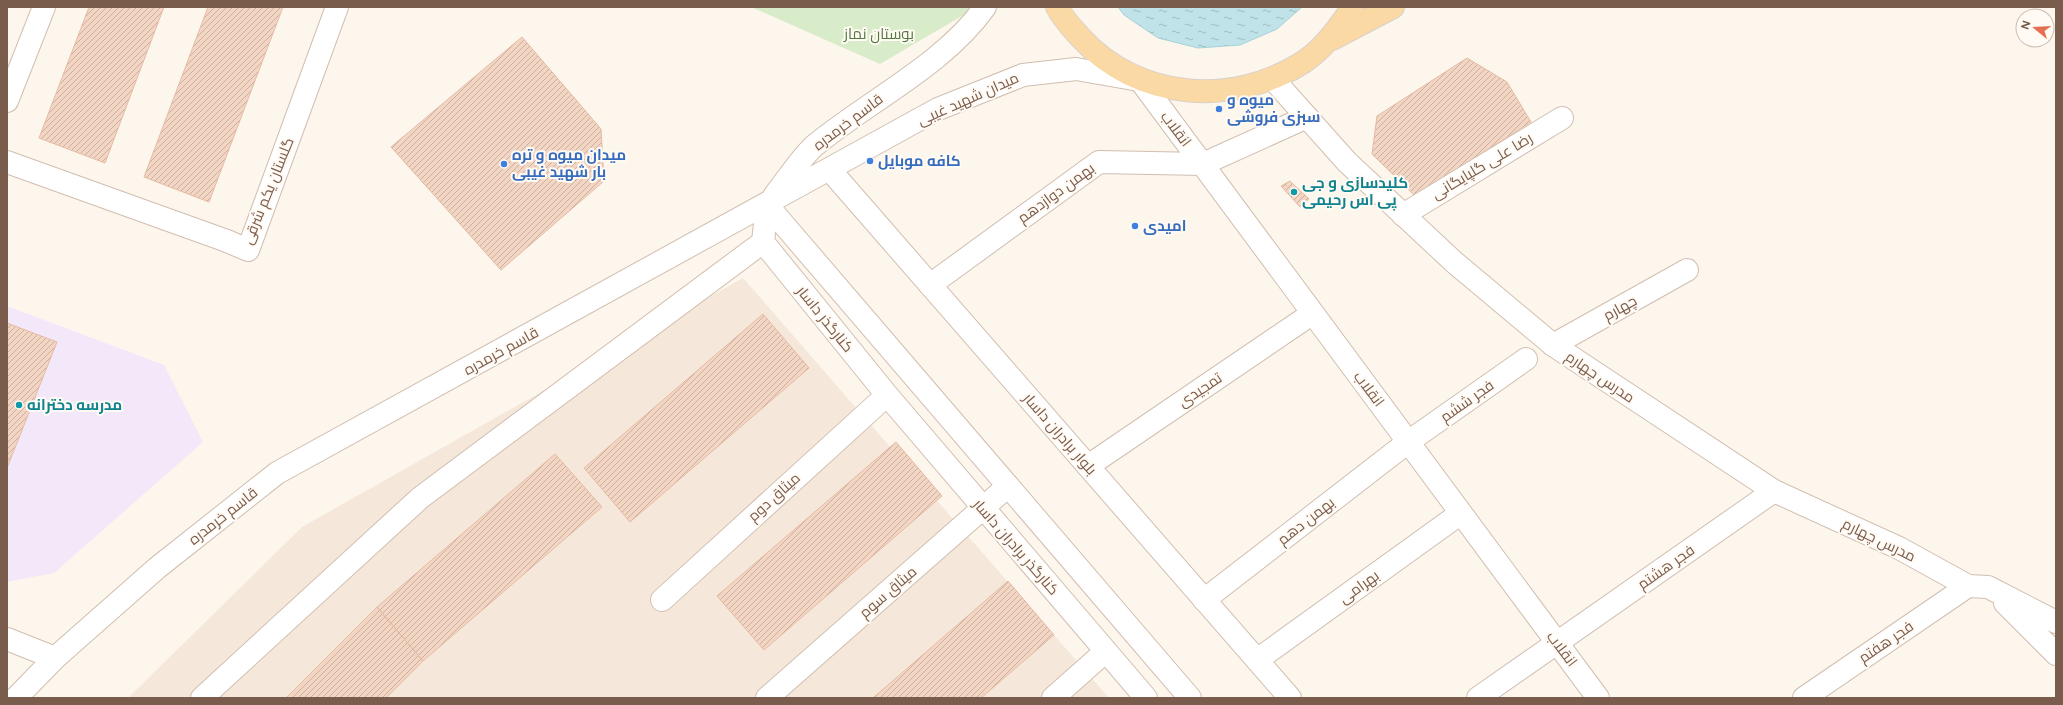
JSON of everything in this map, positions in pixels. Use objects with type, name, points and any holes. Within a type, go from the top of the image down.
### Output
[{"type":"main road","name":"میدان شهید غیبی","points":[[1057,7],[1062,16],[1096,54],[1140,80],[1184,92],[1230,91],[1273,79],[1303,62],[1329,40],[1353,7]]},
{"type":"main road","points":[[1329,40],[1394,7]]},
{"type":"street","points":[[7,101],[44,7]]},
{"type":"street","name":"گلستان یکم شرقی","points":[[7,162],[227,241],[248,250],[337,7]]},
{"type":"street","name":"قاسم خرمدره","points":[[16,698],[55,658],[157,568],[277,473],[767,205],[813,147],[942,52],[973,24],[985,7]]},
{"type":"street","name":"میدان شهید غیبی","points":[[767,205],[938,109],[1023,75],[1076,69],[1140,80]]},
{"type":"street","name":"مدرس چهارم","points":[[1273,79],[1347,162],[1454,262],[1553,345],[1774,491],[2056,622]]},
{"type":"street","name":"انقلاب","points":[[1140,80],[1598,698]]},
{"type":"street","points":[[1203,164],[1307,117]]},
{"type":"street","name":"رضا علی گلپایگانی","points":[[1403,215],[1562,118]]},
{"type":"street","name":"بهمن دوازدهم","points":[[930,285],[1099,162],[1203,164]]},
{"type":"street","name":"بلوار برادران داسار","points":[[830,170],[1290,698]]},
{"type":"street","points":[[202,698],[420,498],[763,242],[767,205]]},
{"type":"street","points":[[767,205],[1190,698]]},
{"type":"street","name":"کنارگذر داسار","points":[[763,242],[887,395]]},
{"type":"street","name":"چهارم","points":[[1553,345],[1687,270]]},
{"type":"street","name":"تمجیدی","points":[[1088,466],[1312,313]]},
{"type":"street","name":"فجر ششم","points":[[1408,442],[1526,359]]},
{"type":"street","name":"کنارگذر برادران داسار","points":[[887,395],[1146,698]]},
{"type":"street","name":"میثاق دوم","points":[[662,600],[887,395]]},
{"type":"street","name":"بهمن دهم","points":[[1204,600],[1408,442]]},
{"type":"street","name":"میثاق سوم","points":[[767,698],[1008,486]]},
{"type":"street","name":"فجر هشتم","points":[[1478,698],[1774,491]]},
{"type":"street","name":"بهرامی","points":[[1257,660],[1461,514]]},
{"type":"street","name":"مدرس چهارم","points":[[1978,587],[2056,654]]},
{"type":"street","name":"فجر هفتم","points":[[1804,698],[1978,587]]},
{"type":"street","points":[[7,639],[55,658]]},
{"type":"street","points":[[1053,698],[1106,651]]},
{"type":"shaded area","points":[[743,278],[1109,698],[128,698],[302,527]]},
{"type":"shaded area","points":[[7,306],[164,365],[203,442],[54,573],[7,582]]},
{"type":"green space","name":"بوستان نماز","points":[[751,7],[969,7],[967,13],[880,64]]},
{"type":"water","points":[[1118,7],[1302,7],[1277,29],[1240,45],[1198,48],[1158,38],[1124,15]]},
{"type":"building","points":[[89,7],[164,7],[105,163],[39,138]]},
{"type":"building","points":[[208,7],[283,7],[209,202],[144,177]]},
{"type":"building","name":"میدان میوه و تره بار شهید غیبی","points":[[522,37],[601,129],[604,181],[501,270],[391,147]]},
{"type":"building","points":[[1467,58],[1507,82],[1531,122],[1415,196],[1372,154],[1377,116]]},
{"type":"building","name":"کلیدسازی و جی پی اس رحیمی","points":[[1290,181],[1309,199],[1300,207],[1281,186]]},
{"type":"building","points":[[763,314],[809,368],[630,522],[584,468]]},
{"type":"building","name":"مدرسه دخترانه","points":[[7,323],[57,342],[7,468]]},
{"type":"building","points":[[896,442],[942,496],[764,650],[717,596]]},
{"type":"building","points":[[555,454],[602,507],[423,661],[377,607]]},
{"type":"building","points":[[1008,581],[1054,635],[981,698],[873,698]]},
{"type":"building","points":[[377,607],[423,661],[386,698],[286,698]]},
{"type":"place","name":"میوه و سبزی فروشی","points":[[1219,109]]},
{"type":"place","name":"کافه موبایل","points":[[870,161]]},
{"type":"place","name":"میدان میوه و تره بار شهید غیبی","points":[[504,164]]},
{"type":"place","name":"کلیدسازی و جی پی اس رحیمی","points":[[1294,192]]},
{"type":"place","name":"امیدی","points":[[1135,226]]},
{"type":"place","name":"مدرسه دخترانه","points":[[19,405]]}]
